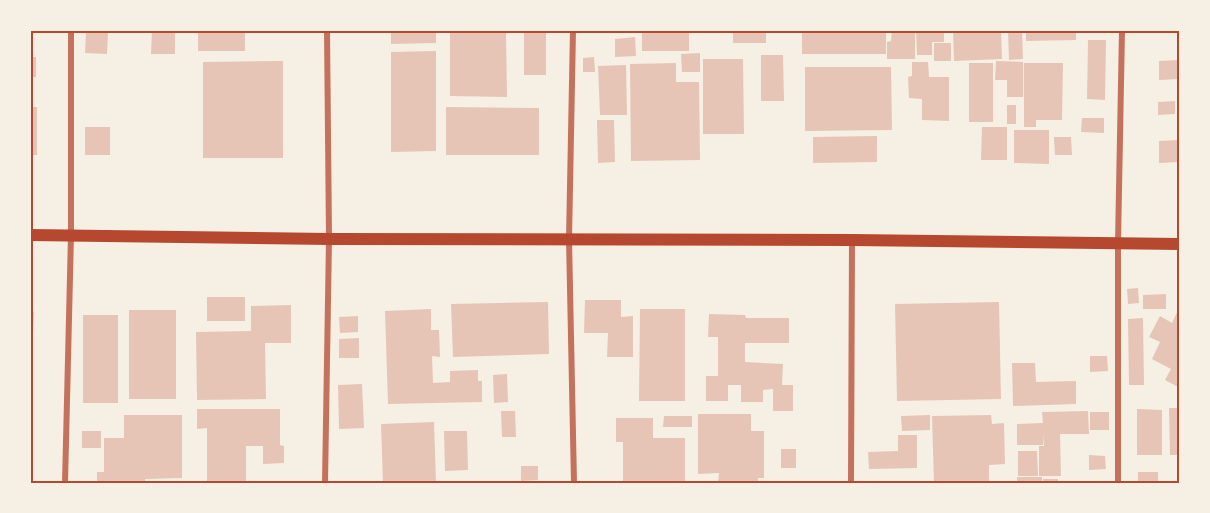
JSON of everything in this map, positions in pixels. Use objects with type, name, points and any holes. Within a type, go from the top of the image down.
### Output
[{"type":"main road","points":[[30,235],[1180,244]]},
{"type":"street","points":[[65,483],[71,235],[71,30]]},
{"type":"street","points":[[325,483],[329,239],[327,30]]},
{"type":"street","points":[[573,30],[569,238],[574,483]]},
{"type":"street","points":[[1118,483],[1118,243],[1122,30]]},
{"type":"street","points":[[851,483],[852,240]]},
{"type":"building","points":[[152,30],[175,30],[175,54],[151,54]]},
{"type":"building","points":[[198,30],[245,30],[245,51],[198,51]]},
{"type":"building","points":[[391,30],[436,30],[436,43],[391,44]]},
{"type":"building","points":[[450,30],[506,30],[507,97],[450,96]]},
{"type":"building","points":[[524,30],[546,30],[546,75],[524,75]]},
{"type":"building","points":[[642,30],[689,30],[689,51],[642,51]]},
{"type":"building","points":[[733,30],[766,30],[766,43],[733,43]]},
{"type":"building","points":[[802,30],[886,30],[886,54],[802,54]]},
{"type":"building","points":[[892,30],[915,30],[915,59],[887,59],[887,42],[891,41]]},
{"type":"building","points":[[916,30],[944,30],[944,42],[932,42],[932,55],[917,55]]},
{"type":"building","points":[[953,30],[1001,30],[1002,59],[954,61]]},
{"type":"building","points":[[1008,30],[1022,30],[1023,59],[1009,60]]},
{"type":"building","points":[[1026,30],[1076,30],[1076,40],[1026,41]]},
{"type":"building","points":[[86,32],[108,32],[107,54],[85,53]]},
{"type":"building","points":[[635,37],[636,56],[615,57],[615,39]]},
{"type":"building","points":[[1088,40],[1106,40],[1105,100],[1087,99]]},
{"type":"building","points":[[934,43],[951,43],[951,61],[934,61]]},
{"type":"building","points":[[436,51],[436,151],[391,152],[391,52]]},
{"type":"building","points":[[700,53],[700,72],[682,72],[681,54]]},
{"type":"building","points":[[761,55],[783,55],[784,101],[761,101]]},
{"type":"building","points":[[30,57],[36,57],[36,77],[30,77]]},
{"type":"building","points":[[594,57],[595,72],[583,72],[583,58]]},
{"type":"building","points":[[703,59],[743,59],[744,134],[703,134]]},
{"type":"building","points":[[1180,60],[1180,79],[1159,80],[1159,61]]},
{"type":"building","points":[[283,61],[283,158],[203,158],[203,62]]},
{"type":"building","points":[[996,61],[1023,62],[1023,97],[1007,97],[1007,80],[995,80]]},
{"type":"building","points":[[912,62],[928,62],[929,77],[949,77],[949,121],[922,120],[922,99],[909,98],[908,77],[912,76]]},
{"type":"building","points":[[676,63],[676,82],[699,82],[700,160],[631,161],[630,64]]},
{"type":"building","points":[[969,63],[993,63],[993,122],[969,122]]},
{"type":"building","points":[[1024,63],[1063,63],[1062,120],[1036,120],[1036,127],[1024,127]]},
{"type":"building","points":[[626,65],[627,115],[600,115],[598,66]]},
{"type":"building","points":[[805,67],[891,67],[892,130],[805,131]]},
{"type":"building","points":[[1175,101],[1175,114],[1158,115],[1158,102]]},
{"type":"building","points":[[1007,105],[1016,105],[1016,124],[1007,124]]},
{"type":"building","points":[[30,107],[37,107],[37,155],[30,155]]},
{"type":"building","points":[[446,107],[539,108],[539,155],[446,155]]},
{"type":"building","points":[[1082,118],[1104,118],[1104,133],[1081,132]]},
{"type":"building","points":[[597,120],[614,120],[615,162],[598,163]]},
{"type":"building","points":[[85,127],[110,127],[110,155],[85,155]]},
{"type":"building","points":[[982,127],[1007,127],[1007,160],[981,160]]},
{"type":"building","points":[[1014,130],[1049,130],[1049,164],[1014,163]]},
{"type":"building","points":[[877,136],[877,162],[813,163],[813,137]]},
{"type":"building","points":[[1054,137],[1071,137],[1072,155],[1055,155]]},
{"type":"building","points":[[1180,140],[1180,162],[1159,163],[1159,141]]},
{"type":"building","points":[[1138,288],[1139,303],[1128,304],[1127,289]]},
{"type":"building","points":[[1166,294],[1166,309],[1143,309],[1143,295]]},
{"type":"building","points":[[207,297],[245,297],[245,321],[207,321]]},
{"type":"building","points":[[585,300],[621,300],[621,317],[633,316],[633,357],[607,357],[608,333],[584,333]]},
{"type":"building","points":[[548,302],[549,354],[453,357],[451,304]]},
{"type":"building","points":[[999,302],[1001,399],[897,401],[895,304]]},
{"type":"building","points":[[291,305],[291,343],[265,343],[266,399],[197,400],[196,332],[251,331],[251,306]]},
{"type":"building","points":[[1180,306],[1180,388],[1165,380],[1171,369],[1152,359],[1160,342],[1149,337],[1160,316],[1172,323]]},
{"type":"building","points":[[431,309],[431,330],[439,330],[440,357],[432,356],[433,383],[450,382],[450,371],[478,370],[478,381],[482,381],[482,402],[388,404],[385,311]]},
{"type":"building","points":[[640,309],[685,309],[685,401],[639,401]]},
{"type":"building","points":[[129,310],[176,310],[176,399],[129,399]]},
{"type":"building","points":[[30,312],[34,312],[33,333],[30,333]]},
{"type":"building","points":[[709,314],[745,315],[746,318],[789,318],[789,343],[745,343],[745,362],[783,364],[782,385],[793,385],[793,411],[773,411],[773,389],[763,390],[763,402],[741,402],[741,385],[728,385],[728,401],[706,401],[706,376],[718,376],[718,337],[708,337]]},
{"type":"building","points":[[83,315],[118,315],[118,403],[83,403]]},
{"type":"building","points":[[358,316],[358,332],[340,333],[339,317]]},
{"type":"building","points":[[1143,318],[1144,385],[1129,385],[1128,319]]},
{"type":"building","points":[[359,338],[359,358],[339,358],[339,339]]},
{"type":"building","points":[[1090,356],[1107,356],[1108,371],[1090,372]]},
{"type":"building","points":[[1012,363],[1035,363],[1036,382],[1076,381],[1076,404],[1013,406]]},
{"type":"building","points":[[507,374],[508,402],[494,403],[493,375]]},
{"type":"building","points":[[362,384],[364,428],[339,429],[338,385]]},
{"type":"building","points":[[1169,408],[1180,408],[1180,455],[1170,455]]},
{"type":"building","points":[[197,409],[280,409],[280,445],[284,446],[284,463],[263,464],[263,446],[246,446],[246,483],[207,483],[207,428],[197,429]]},
{"type":"building","points":[[1137,409],[1162,410],[1162,455],[1137,455]]},
{"type":"building","points":[[501,411],[515,411],[516,437],[502,437]]},
{"type":"building","points":[[1088,411],[1089,434],[1060,434],[1061,476],[1039,476],[1039,446],[1044,446],[1043,435],[1043,445],[1017,445],[1017,424],[1043,423],[1042,412]]},
{"type":"building","points":[[1090,412],[1109,412],[1109,430],[1090,430]]},
{"type":"building","points":[[698,414],[751,414],[751,431],[764,431],[764,478],[758,478],[758,483],[718,483],[719,473],[698,474]]},
{"type":"building","points":[[124,415],[182,415],[182,478],[145,479],[145,483],[97,483],[97,472],[104,472],[104,438],[124,438]]},
{"type":"building","points":[[930,415],[930,430],[902,431],[901,416]]},
{"type":"building","points":[[991,415],[992,424],[1004,423],[1005,464],[989,465],[989,483],[934,483],[932,416]]},
{"type":"building","points":[[664,416],[692,416],[692,427],[663,427]]},
{"type":"building","points":[[616,418],[653,418],[653,438],[685,438],[685,483],[623,483],[623,442],[616,442]]},
{"type":"building","points":[[434,422],[436,483],[383,483],[381,424]]},
{"type":"building","points":[[82,431],[101,431],[101,448],[82,448]]},
{"type":"building","points":[[444,431],[467,431],[468,470],[445,471]]},
{"type":"building","points":[[898,435],[917,435],[917,468],[869,469],[868,452],[898,451]]},
{"type":"building","points":[[781,449],[796,449],[796,468],[781,468]]},
{"type":"building","points":[[1018,451],[1037,451],[1038,476],[1018,476]]},
{"type":"building","points":[[1089,455],[1105,456],[1106,469],[1089,470]]},
{"type":"building","points":[[521,466],[538,466],[538,480],[521,481]]},
{"type":"building","points":[[1138,472],[1158,472],[1158,483],[1138,483]]},
{"type":"building","points":[[1017,477],[1042,477],[1042,483],[1017,483]]},
{"type":"building","points":[[1043,479],[1058,479],[1058,483],[1043,483]]}]
